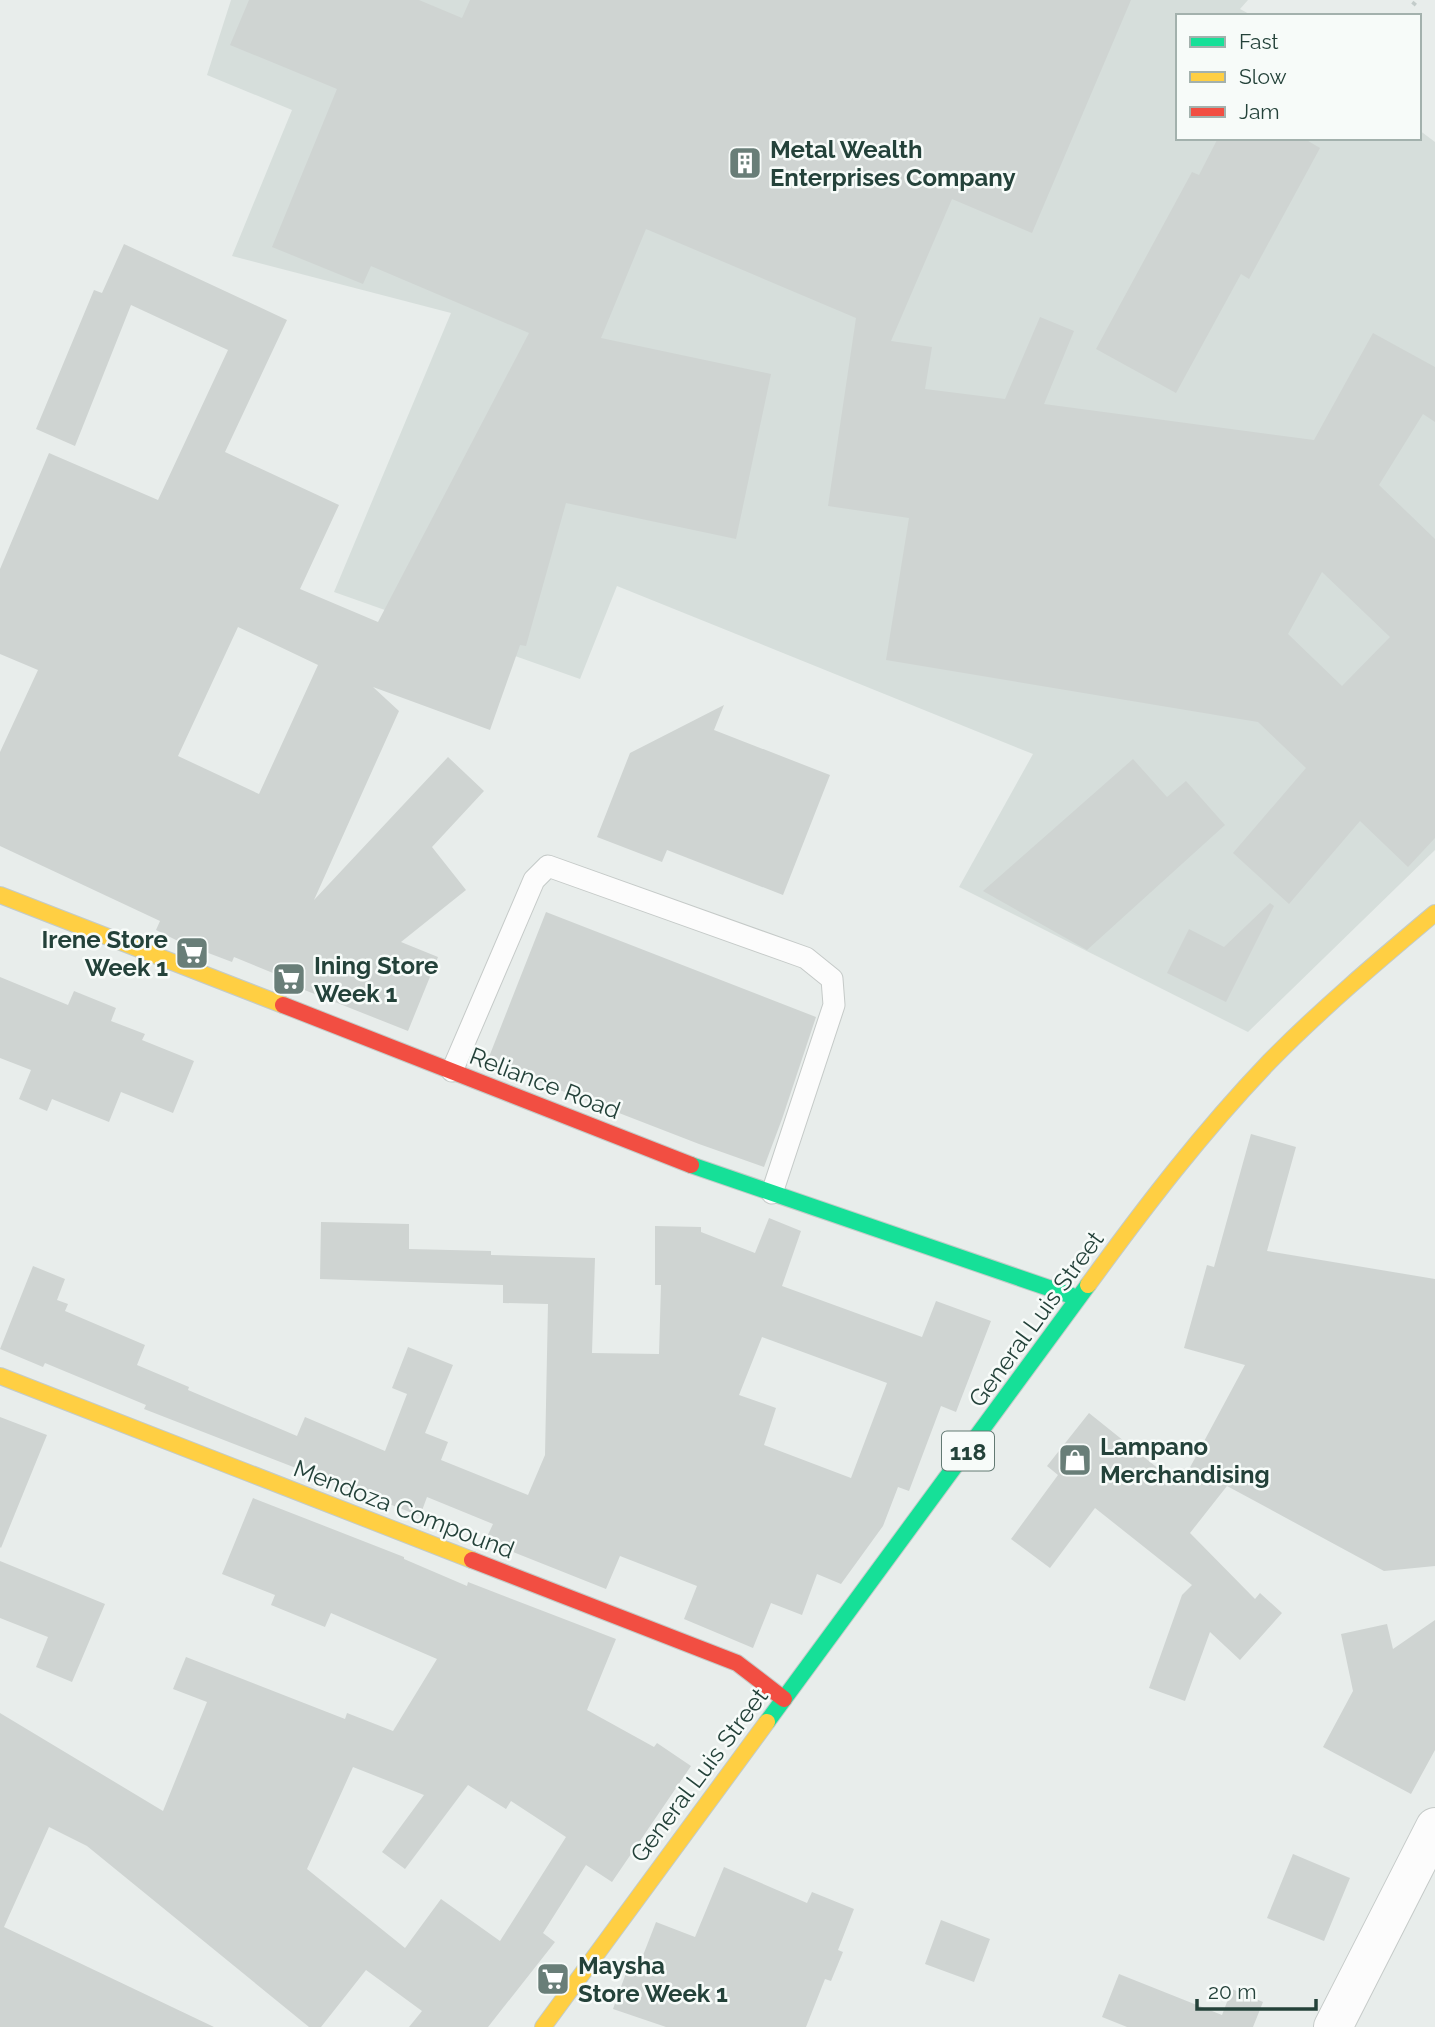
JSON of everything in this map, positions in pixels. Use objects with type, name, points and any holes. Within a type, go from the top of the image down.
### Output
[{"type":"street","name":"Reliance Road","points":[[0,895],[686,1163],[1078,1298]]},
{"type":"street","name":"General Luis Street","points":[[543,2027],[1185,1156],[1248,1085],[1353,983],[1435,913]]},
{"type":"street","name":"Mendoza Compound","points":[[0,1376],[737,1663],[784,1699]]},
{"type":"street","points":[[1333,2027],[1435,1827]]},
{"type":"lane","points":[[452,1071],[534,880],[548,866],[806,958],[831,979],[834,1005],[772,1193]]},
{"type":"shaded area","name":"Metal Wealth Enterprises Company","points":[[231,0],[1248,0],[1240,9],[1249,14],[1176,14],[1176,140],[1421,140],[1421,132],[1435,142],[1435,850],[1248,1032],[959,887],[1033,754],[617,586],[580,679],[334,592],[451,313],[232,256],[292,110],[207,75]]},
{"type":"building","points":[[249,0],[419,0],[462,18],[470,0],[1131,0],[1032,233],[952,199],[891,341],[932,347],[925,389],[1005,399],[1040,317],[1074,331],[1044,404],[1314,440],[1373,333],[1435,367],[1435,422],[1423,414],[1379,485],[1435,539],[1435,838],[1408,867],[1360,821],[1289,904],[1233,853],[1306,768],[1258,722],[886,660],[909,518],[828,506],[856,318],[646,229],[601,338],[771,374],[736,539],[566,503],[526,646],[520,645],[490,730],[373,687],[399,711],[314,900],[448,757],[484,791],[432,847],[466,890],[401,942],[438,957],[408,1031],[302,989],[290,980],[234,957],[232,962],[182,943],[156,930],[160,921],[0,846],[0,752],[38,670],[0,654],[0,569],[49,453],[158,500],[228,350],[131,305],[75,446],[36,429],[94,290],[102,293],[124,244],[287,320],[225,452],[339,505],[300,589],[378,622],[529,333],[371,266],[363,284],[272,247],[337,89],[230,45]],"holes":[[[1322,572],[1390,637],[1342,686],[1288,634]],[[238,627],[318,665],[259,794],[178,756]]]},
{"type":"building","points":[[1217,140],[1306,140],[1320,148],[1249,279],[1241,274],[1176,393],[1096,349],[1192,172],[1199,175]]},
{"type":"building","points":[[724,705],[714,730],[830,775],[783,895],[667,850],[662,862],[597,837],[630,753]]},
{"type":"building","points":[[1133,759],[1167,797],[1186,781],[1225,825],[1087,950],[983,891]]},
{"type":"building","points":[[1270,903],[1274,906],[1226,1002],[1167,973],[1189,929],[1224,947]]},
{"type":"building","points":[[546,912],[816,1017],[764,1167],[487,1062]]},
{"type":"building","points":[[0,977],[68,1005],[74,991],[116,1008],[111,1021],[145,1034],[142,1040],[194,1061],[173,1113],[121,1092],[109,1122],[52,1099],[47,1111],[19,1099],[31,1070],[0,1058]]},
{"type":"building","points":[[1251,1134],[1296,1147],[1267,1251],[1435,1279],[1435,1566],[1384,1571],[1227,1486],[1190,1533],[1255,1599],[1260,1593],[1282,1613],[1240,1660],[1210,1632],[1185,1701],[1149,1688],[1182,1595],[1192,1585],[1095,1508],[1050,1568],[1011,1539],[1058,1475],[1047,1466],[1089,1413],[1180,1486],[1245,1365],[1184,1348],[1207,1265],[1214,1267]]},
{"type":"building","points":[[769,1218],[801,1231],[782,1286],[922,1337],[936,1301],[991,1321],[956,1412],[941,1406],[909,1491],[898,1487],[883,1526],[841,1584],[817,1574],[802,1615],[771,1603],[753,1648],[684,1619],[697,1586],[620,1556],[606,1589],[485,1541],[493,1524],[427,1497],[420,1516],[144,1409],[146,1405],[45,1363],[43,1367],[0,1349],[33,1266],[65,1279],[57,1300],[68,1304],[65,1311],[145,1345],[137,1365],[189,1387],[188,1390],[297,1436],[305,1417],[385,1451],[407,1394],[392,1388],[408,1347],[453,1365],[425,1433],[448,1442],[441,1460],[528,1495],[545,1455],[548,1304],[503,1303],[503,1285],[320,1279],[321,1222],[409,1224],[409,1249],[595,1258],[592,1353],[659,1354],[661,1285],[655,1285],[655,1226],[701,1227],[701,1232],[755,1253]],"holes":[[[762,1337],[887,1383],[851,1478],[764,1445],[776,1408],[739,1395]]]},
{"type":"building","points":[[0,1417],[47,1435],[1,1548],[0,1547]]},
{"type":"building","points":[[253,1498],[404,1557],[467,1586],[468,1582],[616,1639],[587,1710],[654,1747],[657,1743],[691,1766],[612,1882],[586,1865],[543,1933],[555,1942],[488,2027],[409,2027],[422,2011],[366,1970],[321,2027],[309,2027],[87,1846],[49,1827],[4,1927],[214,2027],[0,2027],[0,1713],[163,1811],[207,1702],[173,1689],[186,1657],[345,1719],[347,1713],[393,1731],[437,1659],[331,1613],[325,1627],[271,1605],[275,1595],[222,1574]],"holes":[[[353,1767],[424,1795],[382,1852],[405,1869],[468,1785],[506,1809],[511,1801],[566,1837],[500,1941],[441,1899],[405,1948],[307,1869]]]},
{"type":"building","points":[[0,1561],[105,1604],[72,1682],[36,1667],[48,1637],[0,1618]]},
{"type":"building","points":[[1435,1620],[1435,1750],[1411,1794],[1323,1747],[1353,1691],[1341,1634],[1387,1624],[1393,1649]]},
{"type":"building","points":[[1293,1854],[1350,1878],[1324,1941],[1267,1918]]},
{"type":"building","points":[[724,1867],[807,1903],[812,1892],[854,1909],[838,1950],[843,1952],[831,1981],[825,1979],[806,2027],[666,2027],[613,2009],[626,1973],[635,1976],[656,1922],[695,1937]]},
{"type":"building","points":[[941,1920],[990,1939],[974,1982],[925,1964]]},
{"type":"building","points":[[1119,1974],[1222,2015],[1232,1989],[1263,2002],[1253,2027],[1127,2027],[1102,2017]]},
{"type":"traffic: fast","points":[[691,1165],[1078,1298]]},
{"type":"traffic: fast","points":[[767,1722],[1088,1285]]},
{"type":"traffic: slow","points":[[0,895],[283,1005]]},
{"type":"traffic: slow","points":[[1088,1285],[1174,1171],[1269,1062],[1329,1004],[1435,913]]},
{"type":"traffic: slow","points":[[0,1376],[472,1560]]},
{"type":"traffic: slow","points":[[543,2027],[767,1722]]},
{"type":"traffic: jam","points":[[283,1005],[691,1165]]},
{"type":"traffic: jam","points":[[472,1560],[737,1663],[784,1699]]},
{"type":"place","name":"Metal Wealth Enterprises Company","points":[[745,163]]},
{"type":"place","name":"Irene Store Week 1","points":[[192,953]]},
{"type":"place","name":"Ining Store Week 1","points":[[289,979]]},
{"type":"place","name":"Lampano Merchandising","points":[[1075,1460]]},
{"type":"place","name":"Maysha Store Week 1","points":[[553,1979]]}]
